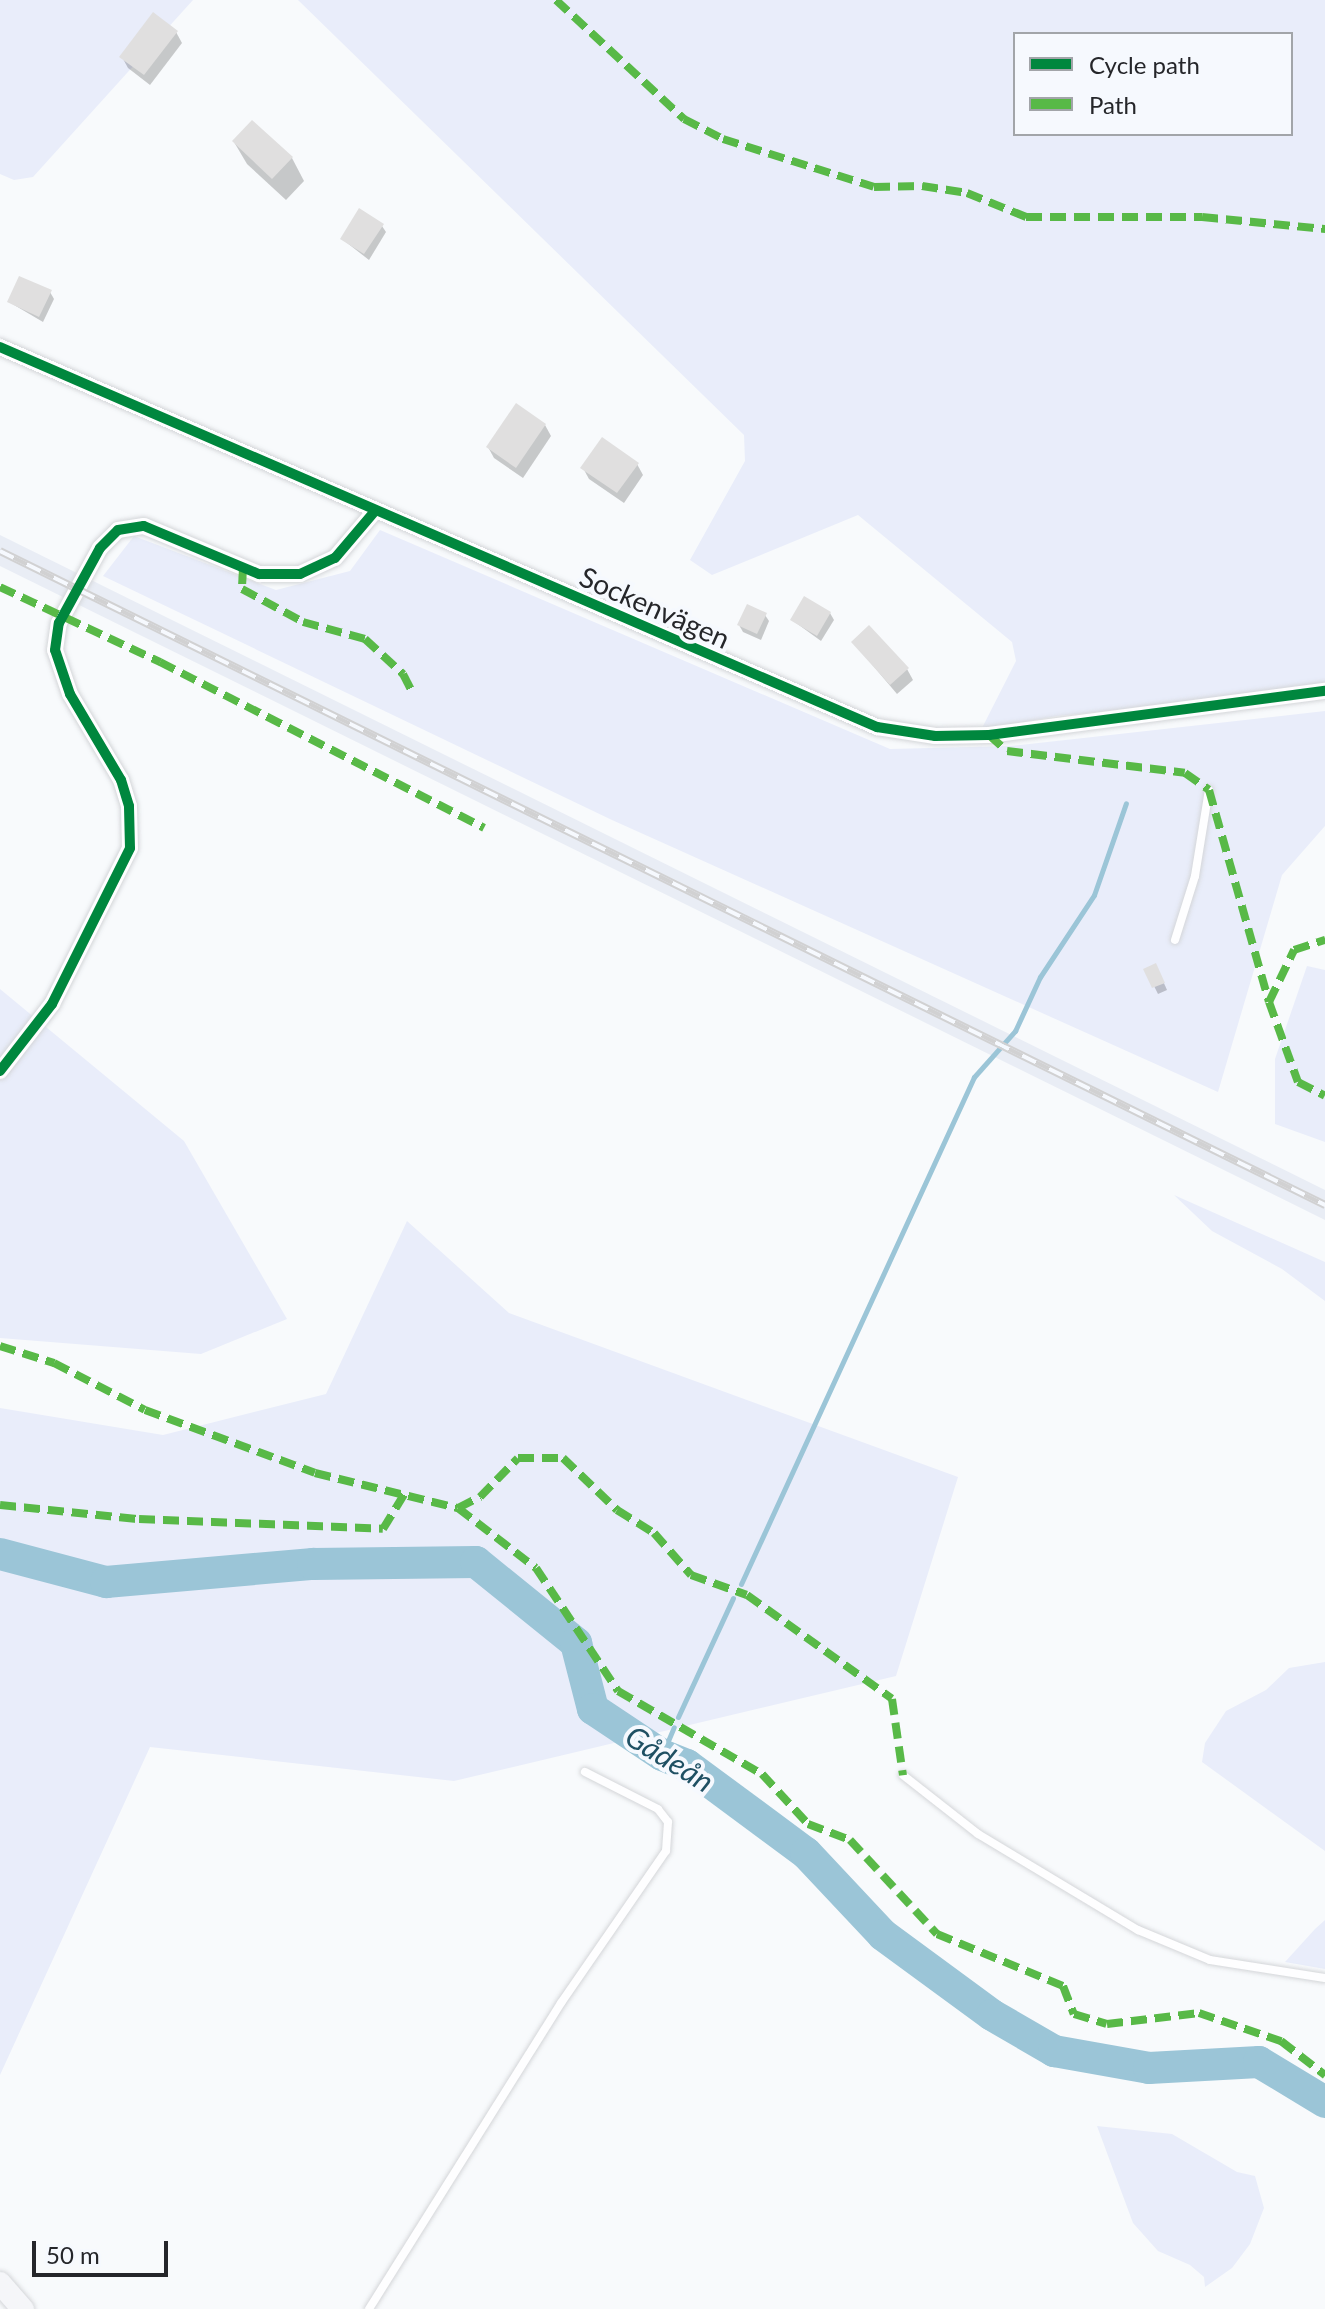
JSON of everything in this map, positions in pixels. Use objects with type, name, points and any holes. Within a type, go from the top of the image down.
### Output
[{"type":"street","name":"Sockenvägen","points":[[0,347],[774,686],[903,733],[989,735],[1325,691]]},
{"type":"street","points":[[0,1071],[52,1004],[130,848],[129,806],[121,780],[70,694],[55,650],[62,617],[100,548],[118,530],[144,526],[259,574],[300,574],[335,558],[375,511]]},
{"type":"street","points":[[0,2283],[23,2309]]},
{"type":"lane","points":[[1175,940],[1195,876],[1209,790]]},
{"type":"lane","points":[[369,2309],[561,2003],[666,1851],[668,1822],[658,1809],[585,1772]]},
{"type":"lane","points":[[903,1775],[978,1834],[1138,1930],[1210,1960],[1325,1978]]},
{"type":"shaded area","points":[[0,0],[193,0],[33,177],[14,180],[0,174]]},
{"type":"shaded area","points":[[298,0],[1325,0],[1325,688],[1057,716],[981,730],[1016,661],[1012,642],[858,515],[712,575],[690,560],[745,461],[744,435]]},
{"type":"shaded area","points":[[380,530],[890,749],[1011,746],[1325,711],[1325,826],[1282,875],[1218,1092],[612,820],[103,576],[134,536],[276,590],[350,571]]},
{"type":"shaded area","points":[[0,535],[1325,1190],[1325,1220],[0,566]]},
{"type":"shaded area","points":[[1307,966],[1325,970],[1325,1142],[1275,1124],[1275,1059]]},
{"type":"shaded area","points":[[0,989],[184,1141],[287,1319],[201,1354],[0,1338]]},
{"type":"shaded area","points":[[1174,1195],[1325,1262],[1325,1301],[1282,1269],[1212,1231]]},
{"type":"shaded area","points":[[407,1221],[509,1313],[958,1477],[896,1676],[454,1781],[150,1747],[0,2075],[0,1408],[163,1435],[326,1394]]},
{"type":"shaded area","points":[[1325,1662],[1325,1851],[1202,1762],[1205,1743],[1226,1711],[1266,1690],[1289,1668]]},
{"type":"shaded area","points":[[1325,1920],[1325,1969],[1285,1962],[1315,1929]]},
{"type":"shaded area","points":[[1097,2126],[1172,2134],[1237,2172],[1255,2176],[1264,2208],[1250,2244],[1232,2268],[1205,2287],[1204,2277],[1190,2265],[1158,2251],[1133,2223]]},
{"type":"building","points":[[153,12],[178,31],[144,75],[119,57]]},
{"type":"building","points":[[252,120],[293,157],[272,179],[232,141]]},
{"type":"building","points":[[359,208],[384,224],[364,254],[340,239]]},
{"type":"building","points":[[19,276],[52,290],[39,317],[7,302]]},
{"type":"building","points":[[516,403],[546,424],[516,468],[486,447]]},
{"type":"building","points":[[602,437],[639,463],[617,493],[580,468]]},
{"type":"building","points":[[804,596],[831,612],[817,636],[790,620]]},
{"type":"building","points":[[747,604],[767,613],[757,634],[737,625]]},
{"type":"building","points":[[869,625],[909,668],[890,685],[851,642]]},
{"type":"building","points":[[1156,963],[1165,983],[1152,988],[1143,969]]},
{"type":"waterway","points":[[741,1584],[974,1077],[1015,1031],[1040,977],[1094,895],[1126,803]]},
{"type":"waterway","name":"Gådeån","points":[[0,1554],[106,1582],[313,1564],[476,1562],[576,1643],[593,1709],[662,1755],[687,1765],[806,1853],[883,1935],[992,2015],[1054,2051],[1149,2068],[1259,2062],[1325,2102]]},
{"type":"waterway","points":[[678,1717],[733,1598]]},
{"type":"waterway","points":[[662,1755],[674,1727]]},
{"type":"railway","points":[[0,551],[1325,1205]]},
{"type":"marked path","points":[[556,0],[684,119],[723,139],[874,187],[922,186],[967,193],[1026,217],[1202,217],[1325,229]]},
{"type":"marked path","points":[[243,568],[242,589],[303,622],[365,639],[403,674],[411,690]]},
{"type":"marked path","points":[[0,587],[160,662],[484,828]]},
{"type":"marked path","points":[[989,735],[1007,751],[1185,773],[1209,790],[1269,1002],[1298,1082],[1325,1096]]},
{"type":"marked path","points":[[1269,1002],[1294,950],[1325,940]]},
{"type":"marked path","points":[[0,1346],[54,1363],[145,1410],[315,1473],[458,1508],[480,1497],[518,1458],[563,1458],[617,1510],[654,1533],[691,1575],[747,1595],[892,1699],[903,1775]]},
{"type":"marked path","points":[[0,1505],[139,1519],[383,1529],[405,1493]]},
{"type":"marked path","points":[[458,1508],[536,1568],[618,1691],[762,1774],[808,1824],[850,1840],[937,1934],[1063,1986],[1074,2014],[1107,2024],[1199,2013],[1281,2041],[1325,2075]]},
{"type":"cycle path","points":[[0,347],[877,727],[935,736],[989,735],[1325,691]]},
{"type":"cycle path","points":[[0,1071],[52,1004],[130,848],[129,806],[121,780],[70,694],[55,650],[59,623],[100,548],[118,530],[144,526],[259,574],[300,574],[335,558],[375,511]]}]
